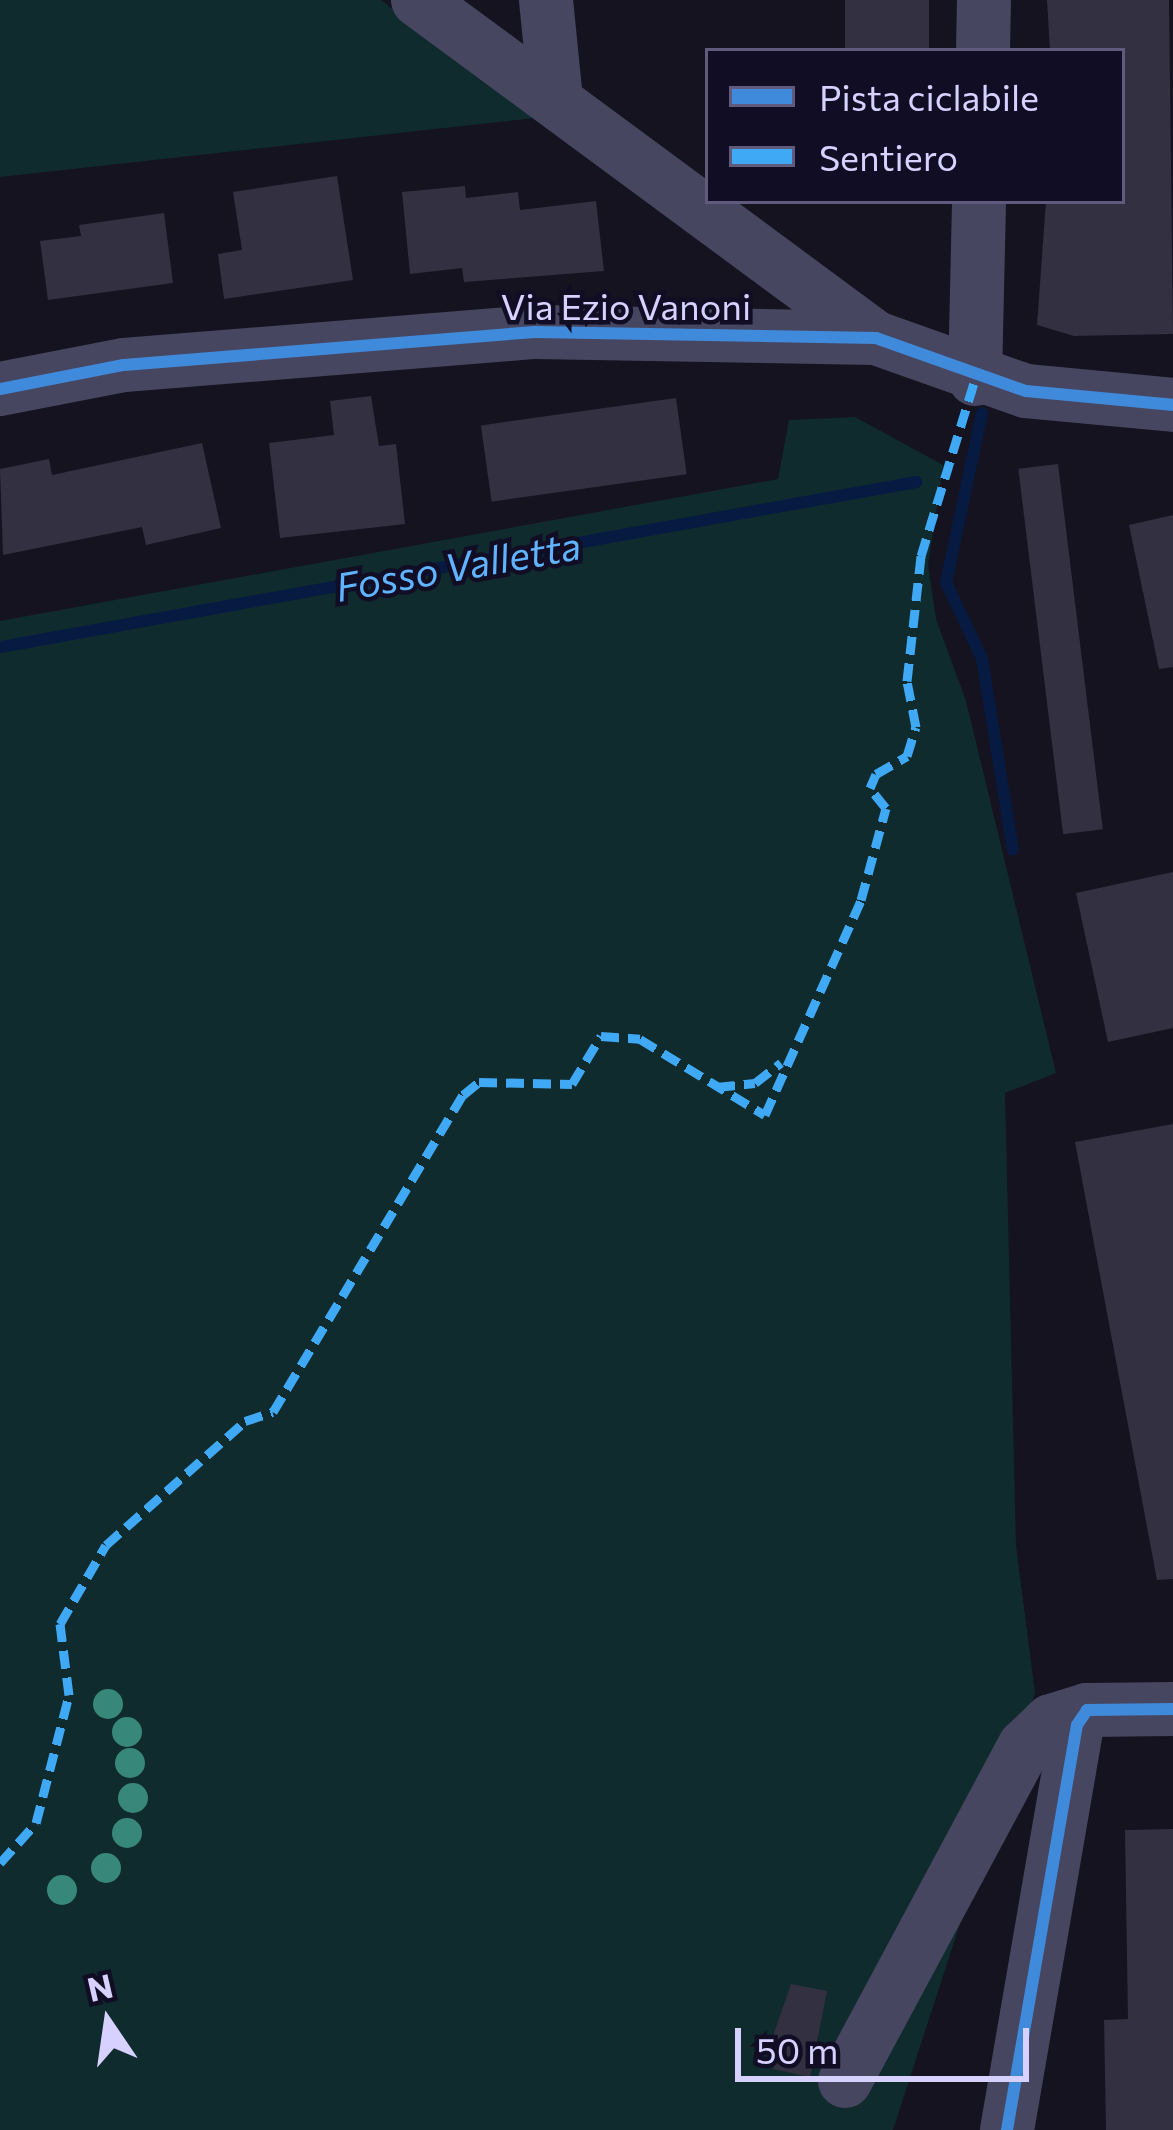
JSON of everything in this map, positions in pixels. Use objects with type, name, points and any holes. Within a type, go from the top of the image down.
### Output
[{"type":"street","points":[[418,0],[876,338]]},
{"type":"street","points":[[546,0],[556,100]]},
{"type":"street","points":[[983,48],[984,0]]},
{"type":"street","points":[[975,379],[979,204]]},
{"type":"street","name":"Via Ezio Vanoni","points":[[0,389],[124,365],[535,332],[876,338],[975,379],[1173,405]]},
{"type":"street","points":[[845,2081],[1024,1746],[1051,1721],[1088,1710],[1173,1708]]},
{"type":"street","points":[[1007,2130],[1072,1743],[1088,1710]]},
{"type":"green space","points":[[0,0],[381,0],[535,118],[0,177]]},
{"type":"green space","points":[[855,417],[943,465],[928,565],[936,619],[966,701],[1056,1073],[1005,1093],[1016,1546],[1035,1693],[893,2130],[0,2130],[0,621],[778,479],[789,420]]},
{"type":"building","points":[[845,0],[929,0],[929,48],[845,48]]},
{"type":"building","points":[[1047,0],[1169,0],[1173,334],[1074,336],[1037,325],[1046,204],[1125,204],[1125,48],[1050,48]]},
{"type":"building","points":[[337,176],[353,280],[224,299],[218,254],[242,250],[233,192]]},
{"type":"building","points":[[465,186],[466,198],[518,192],[520,210],[596,201],[604,271],[464,282],[462,268],[410,274],[402,192]]},
{"type":"building","points":[[164,213],[173,283],[48,300],[40,241],[81,236],[79,225]]},
{"type":"building","points":[[371,396],[379,446],[396,444],[405,524],[280,538],[269,443],[334,435],[330,401]]},
{"type":"building","points":[[676,398],[687,474],[492,502],[481,425]]},
{"type":"building","points":[[202,443],[221,528],[146,545],[142,527],[3,555],[0,469],[49,459],[52,475]]},
{"type":"building","points":[[1058,464],[1103,829],[1063,834],[1018,469]]},
{"type":"building","points":[[1173,515],[1173,667],[1159,669],[1129,525]]},
{"type":"building","points":[[1173,872],[1173,1028],[1108,1042],[1076,893]]},
{"type":"building","points":[[1173,1124],[1173,1579],[1157,1580],[1075,1142]]},
{"type":"building","points":[[1173,1829],[1173,2130],[1106,2130],[1104,2020],[1128,2019],[1125,1830]]},
{"type":"building","points":[[791,1984],[827,1991],[810,2077],[773,2069],[775,2057],[766,2056]]},
{"type":"waterway","points":[[982,413],[946,582],[982,659],[1013,850]]},
{"type":"waterway","name":"Fosso Valletta","points":[[0,647],[916,482]]},
{"type":"marked path","points":[[0,1863],[36,1823],[69,1695],[60,1624],[106,1545],[245,1421],[273,1412],[463,1095],[479,1082],[572,1084],[601,1036],[640,1039],[765,1115],[861,900],[886,808],[870,788],[876,774],[907,756],[916,727],[907,681],[921,556],[975,379]]},
{"type":"marked path","points":[[717,1087],[755,1083],[781,1063]]},
{"type":"cycle path","points":[[0,389],[124,365],[535,332],[876,338],[1026,391],[1173,405]]},
{"type":"cycle path","points":[[1007,2130],[1077,1725],[1087,1710],[1173,1709]]}]
